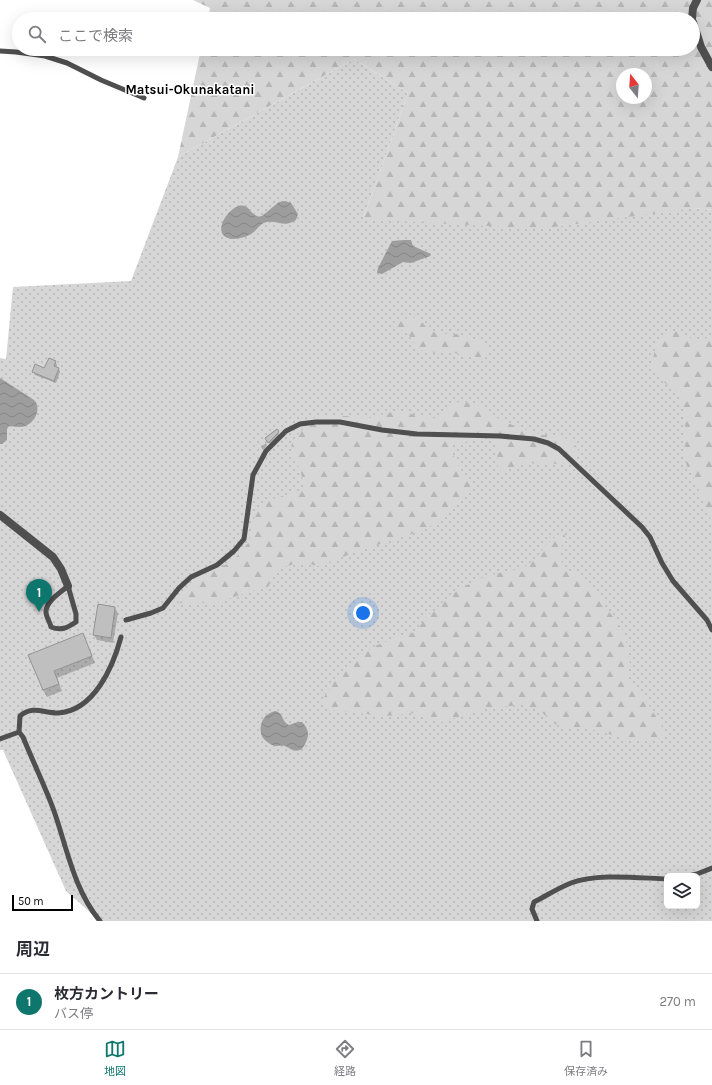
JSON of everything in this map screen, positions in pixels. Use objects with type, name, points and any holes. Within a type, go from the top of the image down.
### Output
[{"type":"street","points":[[692,12],[692,8],[698,0]]},
{"type":"street","points":[[700,44],[712,67]]},
{"type":"street","points":[[0,515],[53,557],[61,569],[68,586]]},
{"type":"lane","points":[[0,51],[12,52]]},
{"type":"lane","points":[[44,56],[67,63],[144,98]]},
{"type":"lane","points":[[126,620],[164,608],[179,588],[191,577],[217,565],[234,551],[244,539],[253,475],[266,451],[286,431],[300,424],[340,422],[382,430],[417,434],[500,436],[534,439],[548,443],[559,450],[642,527],[650,537],[662,563],[673,581],[707,620],[712,630]]},
{"type":"lane","points":[[68,586],[76,614],[76,622],[60,630],[51,627],[46,613],[47,607],[49,601],[68,586]]},
{"type":"lane","points":[[100,921],[77,883],[53,810],[23,737],[19,732],[20,716],[26,711],[36,710],[56,713],[69,711],[80,706],[94,694],[110,668],[121,637]]},
{"type":"lane","points":[[0,739],[19,732]]},
{"type":"lane","points":[[700,873],[712,868]]},
{"type":"lane","points":[[536,921],[532,908],[534,902],[571,883],[587,879],[610,877],[664,879]]},
{"type":"green space","points":[[193,0],[712,0],[712,210],[694,208],[539,229],[363,219],[408,93],[354,59],[178,157],[200,56],[700,56],[700,12],[209,12],[210,8]]},
{"type":"green space","points":[[354,59],[408,93],[363,219],[694,208],[712,210],[712,921],[100,921],[66,891],[3,750],[0,750],[0,358],[6,359],[13,287],[131,281],[178,157]]},
{"type":"green space","points":[[412,317],[422,322],[429,331],[444,334],[456,334],[479,341],[488,349],[486,357],[481,362],[478,359],[455,353],[445,351],[432,353],[417,349],[410,336],[398,329],[394,322]]},
{"type":"green space","points":[[677,331],[697,342],[712,336],[712,522],[684,456],[685,422],[679,394],[669,387],[657,375],[652,364],[656,345],[663,335]]},
{"type":"green space","points":[[462,401],[480,406],[499,419],[517,427],[542,435],[559,435],[569,440],[577,447],[579,455],[568,465],[529,463],[501,472],[498,468],[496,439],[485,437],[450,446],[456,462],[461,470],[475,485],[454,504],[443,518],[424,530],[318,566],[300,562],[281,568],[268,587],[248,592],[217,603],[179,603],[178,597],[183,592],[188,590],[199,578],[210,571],[232,562],[249,542],[252,523],[263,502],[299,491],[305,487],[299,467],[295,463],[291,448],[293,440],[313,418],[345,416],[369,418],[392,412],[408,413],[431,419],[441,416],[451,404]]},
{"type":"green space","points":[[562,531],[565,536],[560,551],[562,565],[568,570],[586,579],[592,585],[601,596],[605,606],[624,632],[630,660],[628,678],[631,685],[646,701],[665,730],[667,736],[662,738],[634,741],[591,729],[568,729],[555,724],[539,710],[522,705],[489,708],[441,722],[429,720],[413,713],[386,716],[329,710],[321,701],[330,689],[329,687],[331,683],[355,660],[375,646],[415,632],[425,618],[452,593],[475,580],[525,567],[536,558],[546,545]]},
{"type":"water","points":[[285,201],[291,203],[298,214],[296,220],[285,224],[271,222],[262,224],[255,231],[245,237],[232,239],[222,234],[222,223],[234,208],[243,206],[255,215],[262,216],[279,202]]},
{"type":"water","points":[[411,240],[413,246],[431,254],[430,256],[411,263],[403,262],[382,274],[377,273],[378,268],[392,241]]},
{"type":"water","points":[[0,378],[34,400],[37,407],[36,415],[32,422],[21,427],[9,426],[7,429],[7,440],[2,444],[0,444]]},
{"type":"water","points":[[275,711],[280,713],[289,725],[302,722],[305,725],[308,735],[302,749],[295,751],[284,746],[274,746],[265,740],[261,734],[261,724],[268,714]]},
{"type":"building","points":[[49,358],[56,361],[54,366],[59,368],[54,381],[32,372],[35,364],[44,368]]},
{"type":"building","points":[[277,429],[279,432],[268,443],[265,438]]},
{"type":"building","points":[[98,604],[115,607],[111,638],[93,635]]},
{"type":"building","points":[[83,633],[92,656],[54,671],[59,684],[43,690],[28,655]]},
{"type":"place","name":"枚方カントリー","points":[[39,612]]},
{"type":"district","name":"Matsui-Okunakatani","points":[[190,89]]}]
